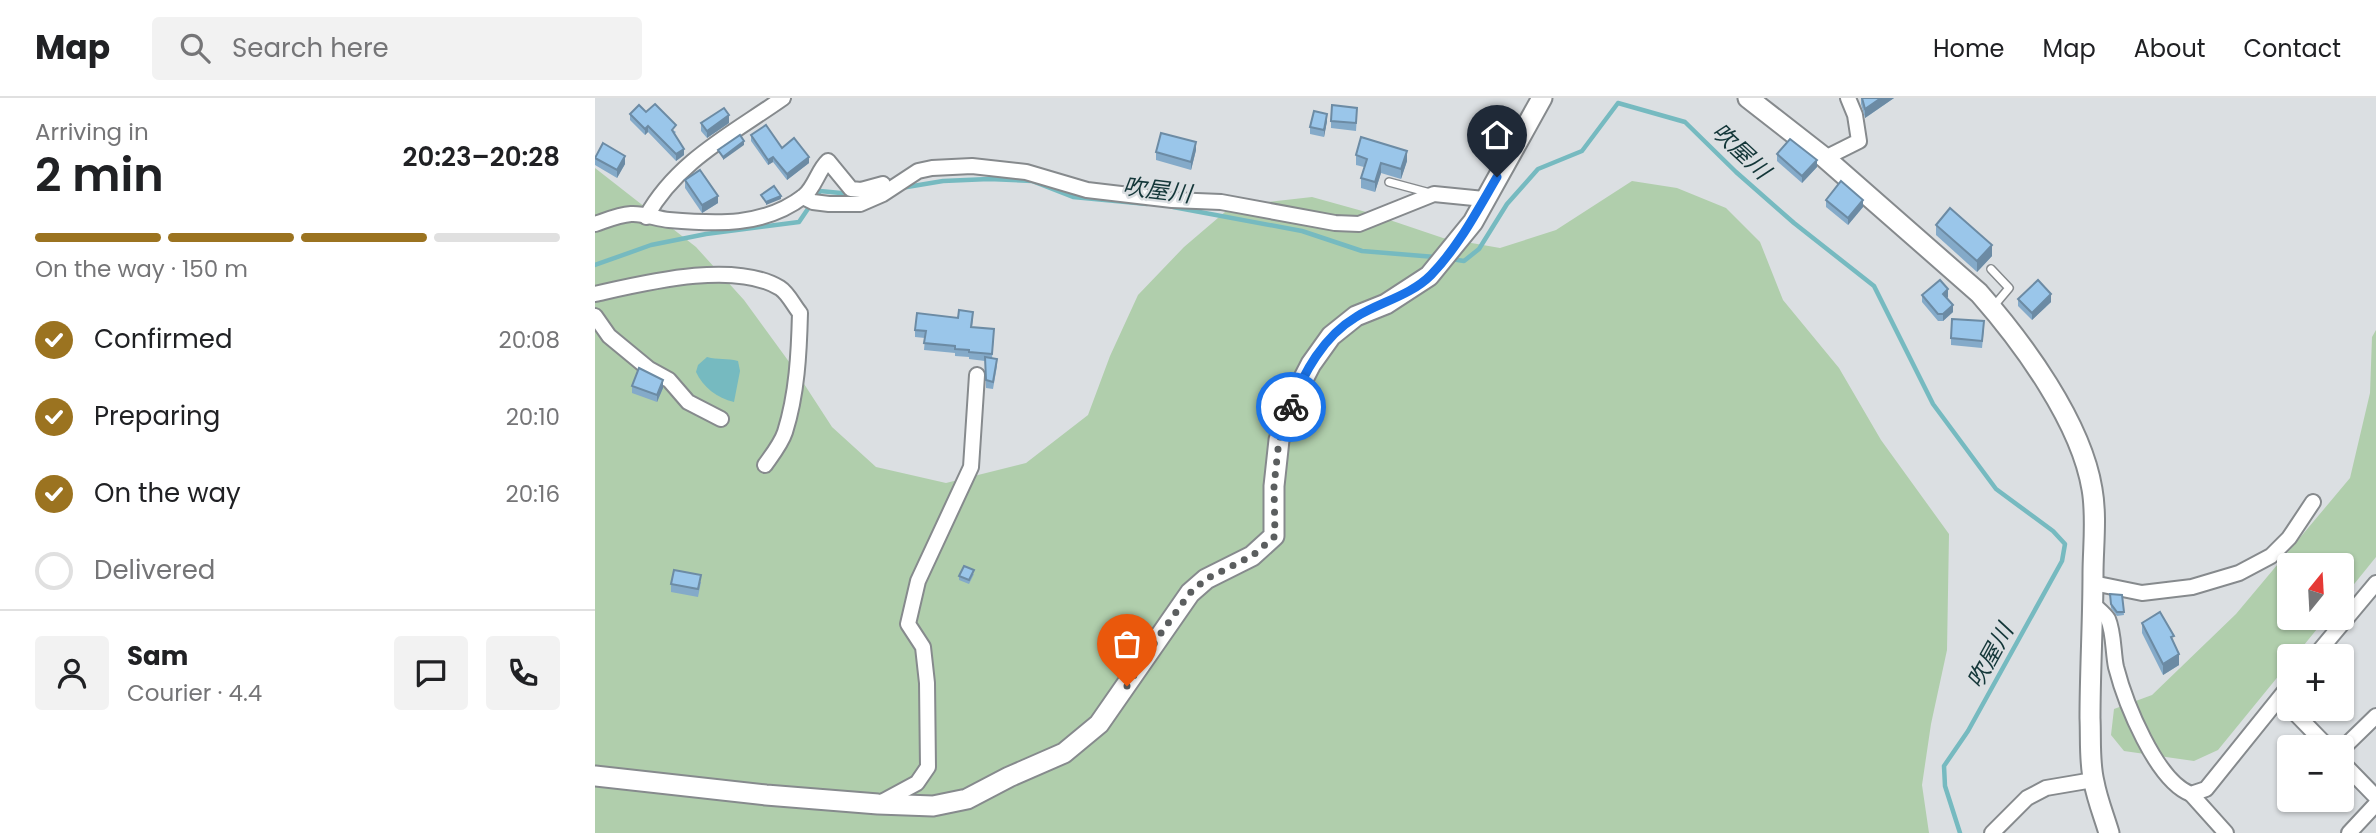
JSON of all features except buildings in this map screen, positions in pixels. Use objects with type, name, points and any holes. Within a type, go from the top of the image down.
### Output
[{"type":"street","points":[[646,217],[655,201],[692,160],[783,98]]},
{"type":"street","points":[[595,776],[753,793],[933,806],[967,799],[1064,753],[1099,724],[1190,593],[1206,579],[1252,556],[1275,536],[1274,486],[1279,440],[1296,393],[1311,364],[1331,336],[1356,316],[1386,304],[1429,276],[1473,222],[1542,98]]},
{"type":"street","points":[[1748,98],[1920,239],[1979,293],[2044,378],[2069,425],[2092,489],[2093,604],[2090,664],[2093,780],[2109,833]]},
{"type":"street","points":[[1825,159],[1859,141],[1848,98]]},
{"type":"street","points":[[595,224],[616,216],[635,214],[733,223],[766,216],[810,191],[828,161],[851,189],[862,190],[883,184]]},
{"type":"street","points":[[803,197],[813,202],[829,204],[860,204],[883,194],[918,171],[972,166],[1026,172],[1087,190],[1172,200],[1221,202],[1335,223],[1359,224],[1434,194],[1484,199]]},
{"type":"street","points":[[595,294],[659,280],[704,275],[747,276],[781,289],[800,313],[800,341],[794,395],[784,435],[765,465]]},
{"type":"street","points":[[595,316],[610,336],[649,369],[669,380],[688,401],[722,419]]},
{"type":"street","points":[[878,804],[917,783],[928,767],[927,683],[923,647],[908,624],[918,582],[971,467],[977,375]]},
{"type":"street","points":[[2093,583],[2142,593],[2192,587],[2239,573],[2271,555],[2290,538],[2313,502]]},
{"type":"street","points":[[2325,644],[2376,583]]},
{"type":"street","points":[[2093,604],[2108,619],[2117,668],[2142,733],[2166,775],[2185,792],[2192,794],[2227,833]]},
{"type":"street","points":[[2192,794],[2206,789],[2277,711]]},
{"type":"street","points":[[2354,737],[2376,716]]},
{"type":"street","points":[[2305,721],[2318,735]]},
{"type":"street","points":[[2354,774],[2376,797]]},
{"type":"street","points":[[1992,833],[2027,798],[2046,788],[2093,780]]},
{"type":"street","points":[[2349,833],[2376,804]]},
{"type":"lane","points":[[1389,182],[1434,194]]},
{"type":"lane","points":[[1991,269],[2010,288],[1992,308]]},
{"type":"green space","points":[[595,168],[696,247],[744,300],[832,427],[876,467],[946,483],[1026,463],[1088,415],[1110,356],[1138,295],[1184,247],[1232,206],[1312,197],[1443,238],[1500,248],[1556,230],[1632,181],[1677,188],[1726,208],[1760,242],[1783,300],[1839,368],[1881,440],[1949,534],[1947,650],[1931,724],[1922,785],[1929,833],[595,833]]},
{"type":"green space","points":[[2376,330],[2376,557],[2354,584],[2354,553],[2287,553],[2350,478],[2370,393],[2372,337]]},
{"type":"green space","points":[[2277,565],[2277,630],[2316,630],[2305,644],[2277,644],[2277,678],[2218,750],[2194,761],[2124,751],[2111,735],[2114,709],[2152,695],[2236,614]]},
{"type":"water","points":[[707,357],[738,361],[740,371],[734,402],[716,395],[696,372],[698,365]]},
{"type":"waterway","name":"吹屋川","points":[[1451,259],[1464,261],[1479,249],[1507,204],[1538,169],[1582,151],[1618,103],[1685,122],[1794,223],[1874,286],[1933,404],[1996,489],[2053,531],[2065,544],[2062,561],[1968,731],[1944,766],[1945,786],[1960,833]]},
{"type":"waterway","name":"吹屋川","points":[[901,188],[943,181],[1032,181],[1073,197],[1147,204]]},
{"type":"waterway","name":"吹屋川","points":[[595,265],[651,245],[706,234],[799,222],[820,191],[851,194]]},
{"type":"waterway","name":"吹屋川","points":[[1173,207],[1302,231],[1362,251],[1435,257]]},
{"type":"way so far","points":[[1127,686],[1190,593],[1206,579],[1252,556],[1275,536],[1274,486],[1279,440],[1291,407]]},
{"type":"route","points":[[1291,407],[1311,364],[1331,336],[1356,316],[1386,304],[1429,276],[1473,222],[1497,177]]}]
